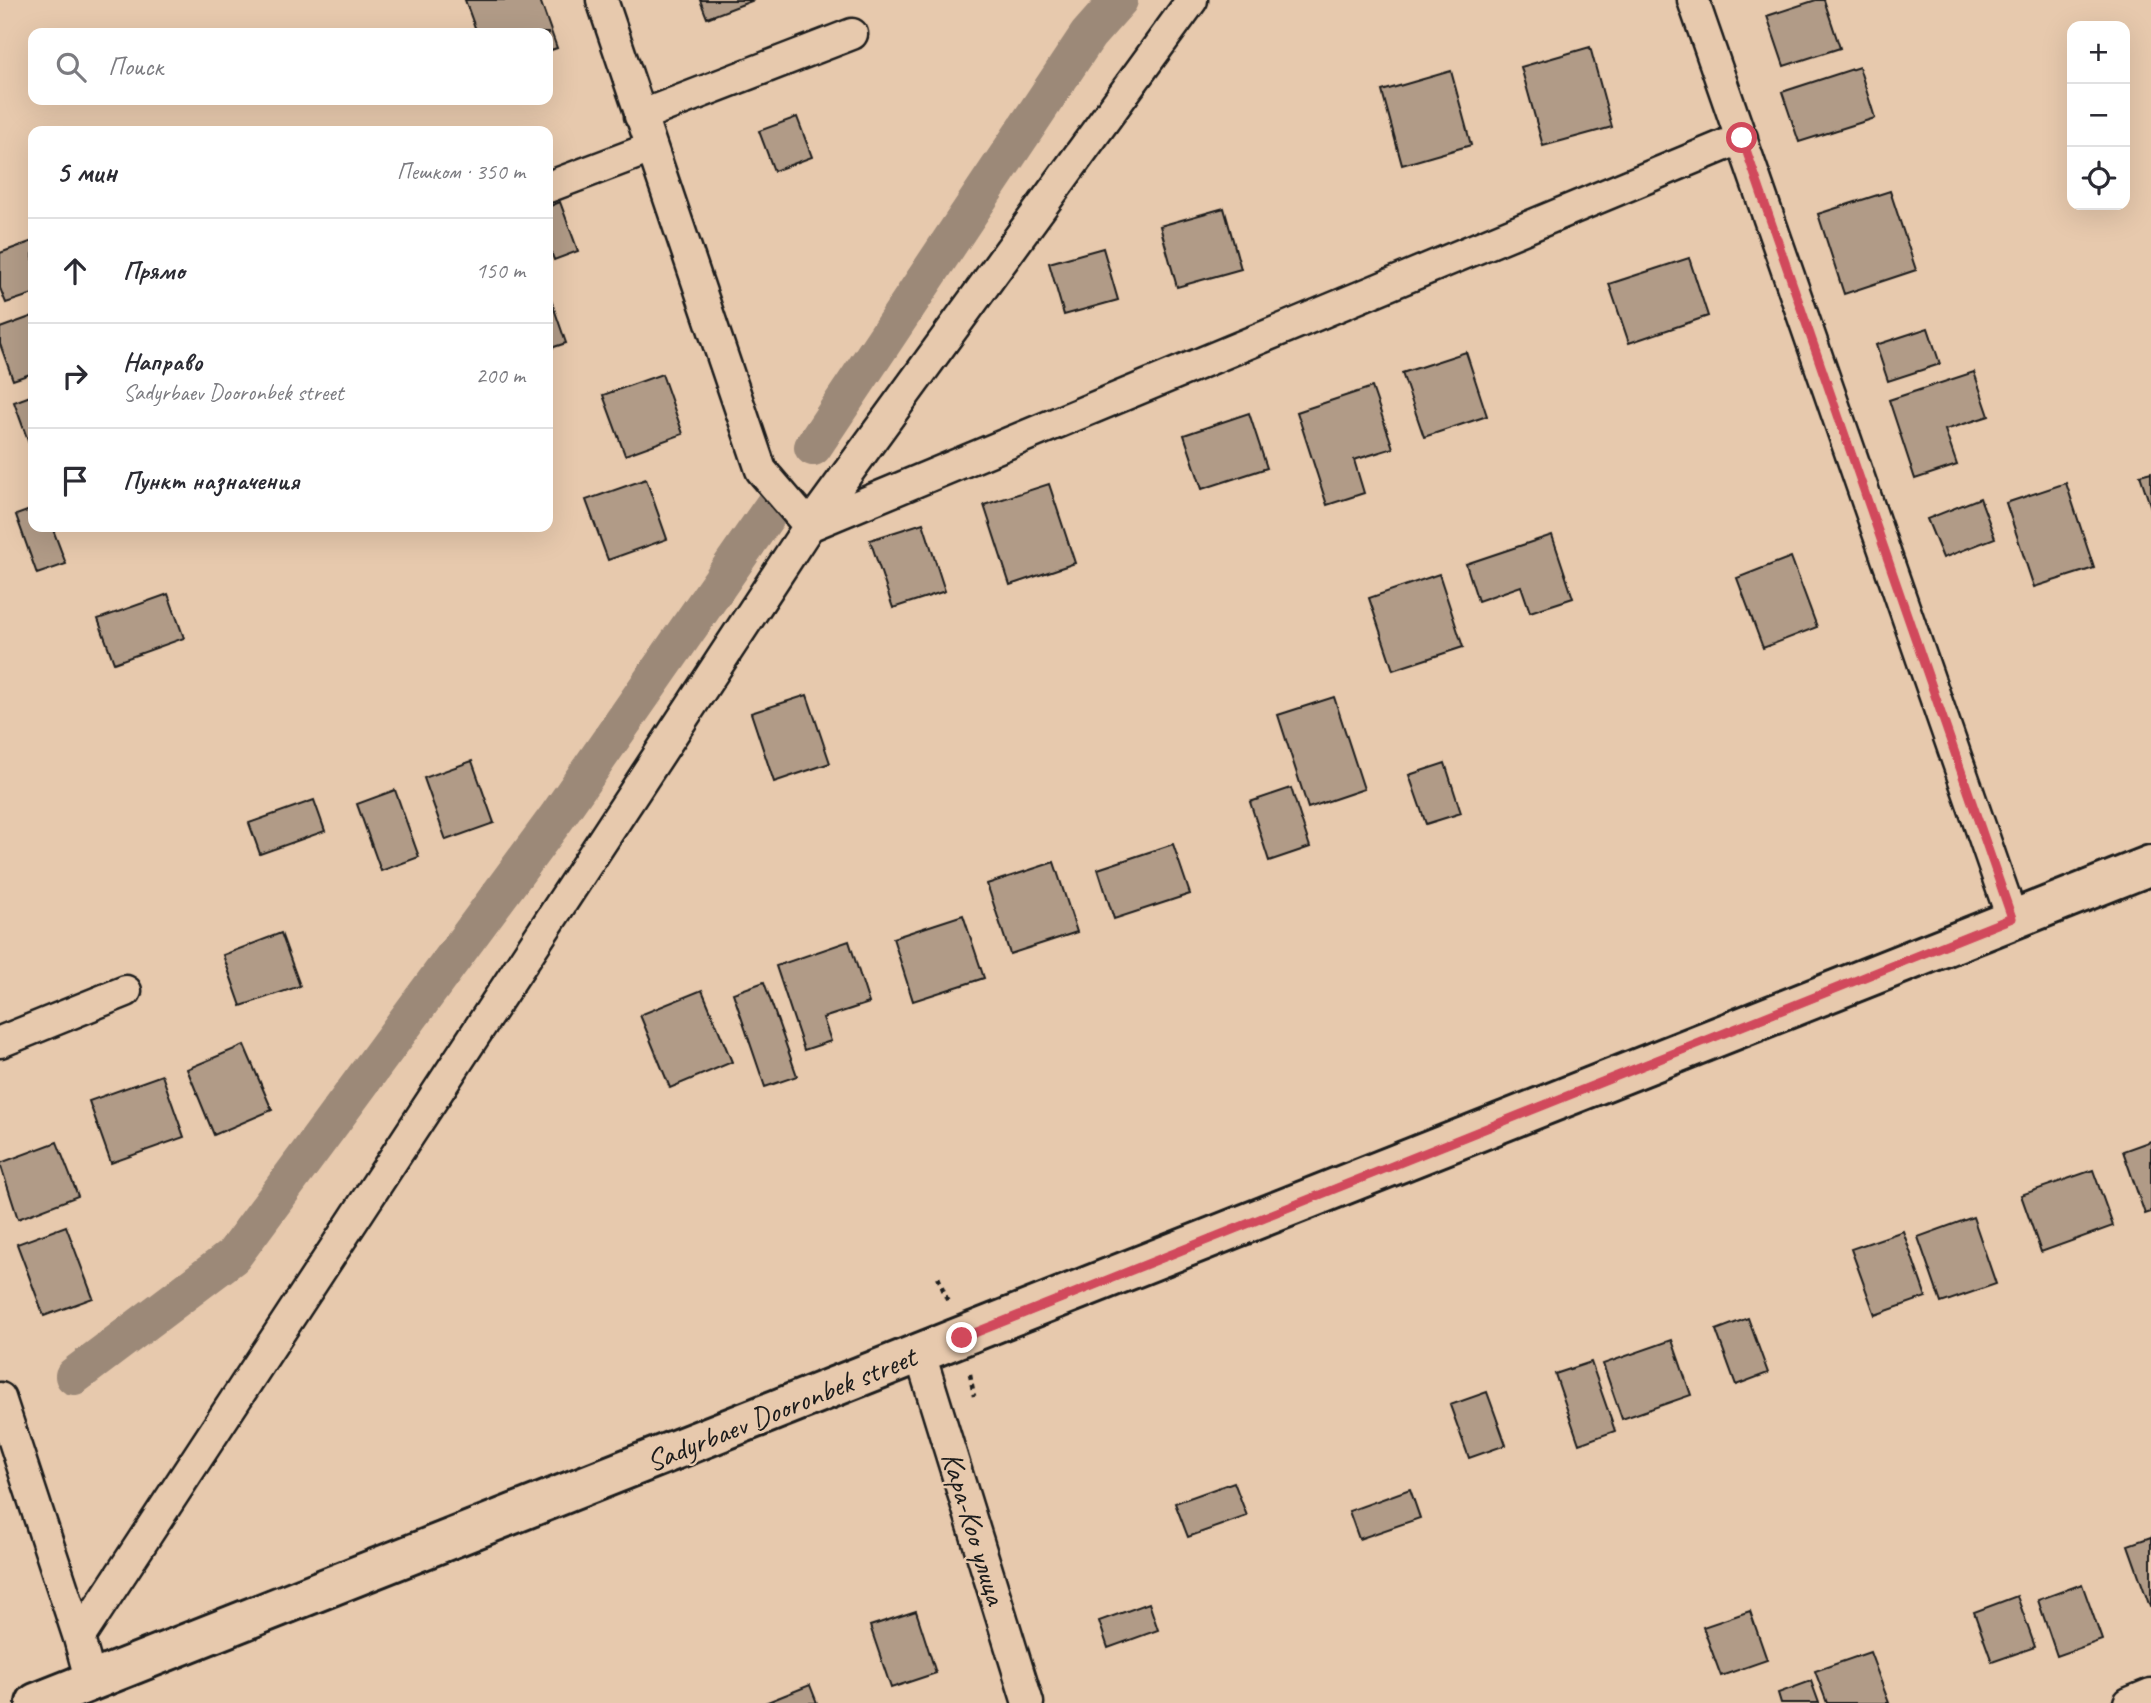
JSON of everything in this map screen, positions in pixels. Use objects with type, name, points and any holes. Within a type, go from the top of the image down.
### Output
[{"type":"main road","name":"Sadyrbaev Dooronbek street","points":[[36,1703],[2012,918],[2151,866]]},
{"type":"street","points":[[602,0],[761,470],[809,526]]},
{"type":"street","points":[[79,1638],[809,526],[1192,0]]},
{"type":"street","points":[[1693,0],[2012,918]]},
{"type":"street","points":[[640,116],[852,34]]},
{"type":"street","points":[[809,526],[1742,138]]},
{"type":"street","points":[[553,185],[651,148]]},
{"type":"street","points":[[0,1042],[126,991]]},
{"type":"street","name":"Кара-Коо улица","points":[[920,1354],[1028,1703]]},
{"type":"street","points":[[0,1398],[91,1682]]},
{"type":"street","points":[[2129,1703],[2151,1694]]},
{"type":"building","points":[[465,0],[540,0],[550,28],[475,28]]},
{"type":"building","points":[[700,0],[754,0],[707,18]]},
{"type":"building","points":[[1816,0],[1824,0],[1840,48],[1784,66],[1767,16]]},
{"type":"building","points":[[1590,47],[1612,127],[1543,146],[1521,67]]},
{"type":"building","points":[[1859,67],[1875,118],[1799,142],[1782,92]]},
{"type":"building","points":[[1451,71],[1471,145],[1402,165],[1382,91]]},
{"type":"building","points":[[797,117],[812,157],[774,171],[759,131]]},
{"type":"building","points":[[1890,191],[1916,270],[1844,294],[1818,214]]},
{"type":"building","points":[[560,202],[578,251],[554,260],[553,257],[553,205]]},
{"type":"building","points":[[1224,208],[1241,269],[1177,287],[1160,226]]},
{"type":"building","points":[[28,243],[28,296],[6,303],[0,288],[0,253]]},
{"type":"building","points":[[1103,248],[1118,300],[1064,315],[1049,263]]},
{"type":"building","points":[[1689,258],[1708,316],[1629,343],[1609,284]]},
{"type":"building","points":[[553,306],[566,343],[553,347]]},
{"type":"building","points":[[28,318],[28,375],[13,380],[0,344],[0,328]]},
{"type":"building","points":[[1928,328],[1940,364],[1888,381],[1876,345]]},
{"type":"building","points":[[1466,352],[1487,416],[1424,437],[1402,373]]},
{"type":"building","points":[[1974,372],[1989,416],[1945,430],[1957,465],[1915,479],[1889,400]]},
{"type":"building","points":[[662,374],[683,434],[625,455],[603,395]]},
{"type":"building","points":[[1372,387],[1393,448],[1354,460],[1364,493],[1327,505],[1297,412]]},
{"type":"building","points":[[28,397],[28,441],[14,402]]},
{"type":"building","points":[[1249,413],[1267,468],[1202,489],[1184,435]]},
{"type":"building","points":[[2151,472],[2151,508],[2140,475]]},
{"type":"building","points":[[646,479],[667,539],[608,560],[586,500]]},
{"type":"building","points":[[2066,483],[2094,568],[2034,587],[2006,503]]},
{"type":"building","points":[[1049,484],[1075,563],[1010,585],[984,505]]},
{"type":"building","points":[[1980,498],[1995,538],[1943,558],[1927,519]]},
{"type":"building","points":[[28,511],[28,532],[54,532],[66,564],[37,574],[16,515]]},
{"type":"building","points":[[923,523],[945,591],[893,608],[870,540]]},
{"type":"building","points":[[1552,535],[1573,598],[1530,612],[1521,586],[1478,601],[1466,564]]},
{"type":"building","points":[[1791,557],[1817,627],[1763,648],[1737,578]]},
{"type":"building","points":[[1439,574],[1463,647],[1393,670],[1369,598]]},
{"type":"building","points":[[168,594],[184,638],[114,663],[98,619]]},
{"type":"building","points":[[807,695],[830,763],[774,782],[751,713]]},
{"type":"building","points":[[1334,697],[1364,789],[1308,808],[1278,715]]},
{"type":"building","points":[[472,761],[494,823],[446,840],[424,778]]},
{"type":"building","points":[[1445,763],[1461,813],[1426,824],[1409,775]]},
{"type":"building","points":[[1291,788],[1310,847],[1269,861],[1250,802]]},
{"type":"building","points":[[395,790],[419,857],[381,871],[357,804]]},
{"type":"building","points":[[314,800],[325,831],[260,854],[249,823]]},
{"type":"building","points":[[1173,844],[1190,894],[1114,919],[1098,869]]},
{"type":"building","points":[[1054,862],[1077,932],[1010,954],[987,884]]},
{"type":"building","points":[[963,915],[984,978],[913,1001],[893,938]]},
{"type":"building","points":[[281,933],[300,986],[241,1006],[223,955]]},
{"type":"building","points":[[849,941],[869,1003],[823,1018],[831,1041],[804,1050],[776,966]]},
{"type":"building","points":[[764,982],[797,1076],[765,1087],[733,993]]},
{"type":"building","points":[[702,990],[732,1062],[670,1088],[640,1015]]},
{"type":"building","points":[[244,1045],[272,1110],[214,1135],[187,1069]]},
{"type":"building","points":[[162,1075],[184,1137],[111,1163],[89,1101]]},
{"type":"building","points":[[2151,1141],[2151,1212],[2145,1214],[2123,1151]]},
{"type":"building","points":[[57,1142],[78,1196],[18,1219],[0,1163]]},
{"type":"building","points":[[2093,1170],[2113,1226],[2041,1252],[2021,1195]]},
{"type":"building","points":[[1973,1217],[1996,1284],[1941,1303],[1918,1237]]},
{"type":"building","points":[[66,1226],[93,1298],[44,1316],[17,1244]]},
{"type":"building","points":[[1903,1231],[1926,1297],[1875,1315],[1851,1249]]},
{"type":"building","points":[[1748,1318],[1768,1373],[1736,1385],[1716,1330]]},
{"type":"building","points":[[1672,1340],[1691,1395],[1622,1419],[1603,1364]]},
{"type":"building","points":[[1591,1362],[1615,1431],[1579,1444],[1555,1374]]},
{"type":"building","points":[[1487,1392],[1506,1445],[1469,1458],[1450,1405]]},
{"type":"building","points":[[1234,1482],[1247,1516],[1188,1537],[1175,1503]]},
{"type":"building","points":[[1410,1489],[1420,1518],[1359,1539],[1349,1511]]},
{"type":"building","points":[[2151,1537],[2151,1607],[2150,1607],[2128,1545]]},
{"type":"building","points":[[2082,1584],[2102,1640],[2057,1656],[2038,1600]]},
{"type":"building","points":[[2017,1596],[2035,1647],[1992,1662],[1974,1612]]},
{"type":"building","points":[[1149,1603],[1158,1630],[1108,1648],[1099,1621]]},
{"type":"building","points":[[916,1611],[936,1673],[891,1688],[870,1626]]},
{"type":"building","points":[[1750,1611],[1767,1660],[1721,1676],[1703,1627]]},
{"type":"building","points":[[1870,1652],[1889,1703],[1827,1703],[1815,1671]]},
{"type":"building","points":[[1811,1681],[1819,1703],[1781,1703],[1778,1693]]},
{"type":"building","points":[[810,1685],[817,1703],[765,1703]]},
{"type":"waterway","points":[[813,447],[1088,35],[1119,0]]},
{"type":"waterway","points":[[74,1376],[233,1256],[557,817],[774,505]]},
{"type":"route","points":[[962,1338],[2012,918],[1742,138]]}]
